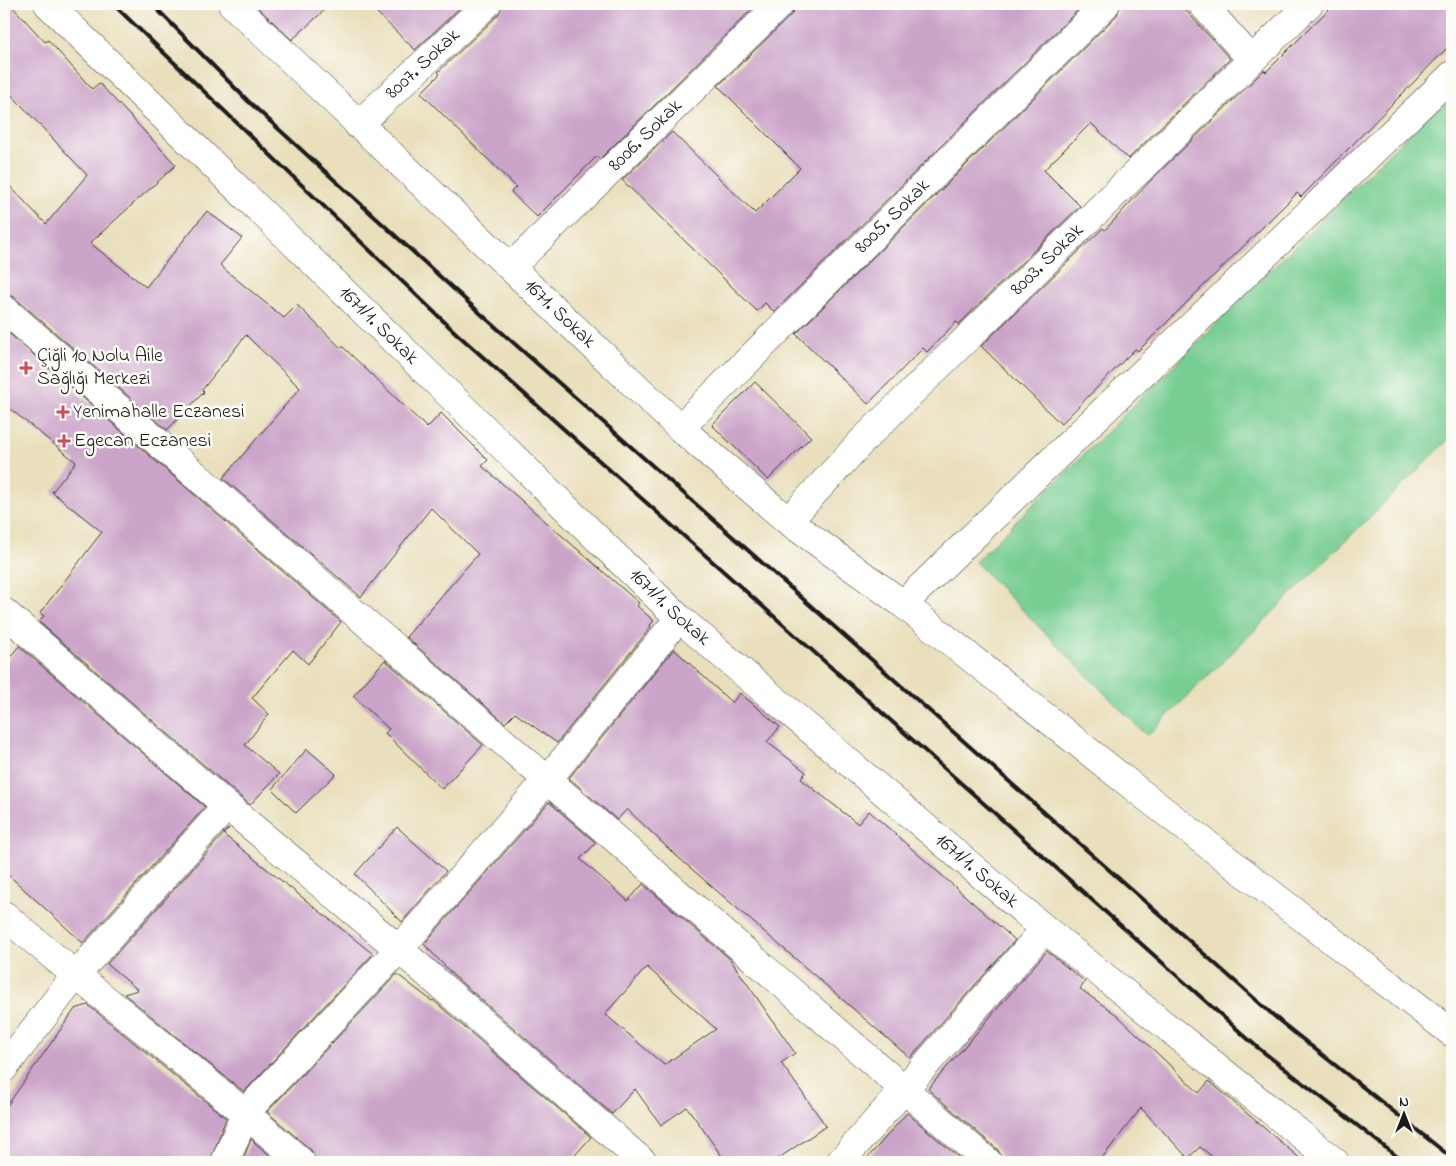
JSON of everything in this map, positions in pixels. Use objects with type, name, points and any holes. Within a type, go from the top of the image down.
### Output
[{"type":"street","name":"1671/1. Sokak","points":[[48,4],[679,618],[1045,929],[1334,1162]]},
{"type":"street","name":"1671. Sokak","points":[[232,4],[680,428],[788,521],[903,604],[1146,797],[1452,1033]]},
{"type":"street","name":"8007. Sokak","points":[[358,125],[487,4]]},
{"type":"street","name":"8006. Sokak","points":[[510,267],[780,4]]},
{"type":"street","name":"8005. Sokak","points":[[680,428],[1106,4]]},
{"type":"street","points":[[1202,4],[1252,60]]},
{"type":"street","name":"8003. Sokak","points":[[788,521],[864,439],[1309,4]]},
{"type":"street","points":[[903,604],[1452,75]]},
{"type":"street","points":[[4,309],[988,1162]]},
{"type":"street","points":[[4,612],[227,806],[399,949],[643,1162]]},
{"type":"street","points":[[225,1162],[246,1112],[399,949],[548,779],[679,618]]},
{"type":"street","points":[[4,1068],[75,976],[227,806]]},
{"type":"street","points":[[4,915],[75,976],[246,1112],[302,1162]]},
{"type":"street","points":[[840,1162],[1045,929]]},
{"type":"green space","points":[[1452,91],[1452,436],[1147,736],[975,562]]},
{"type":"building","points":[[4,4],[10,4],[45,42],[48,40],[92,89],[99,83],[176,165],[90,243],[146,287],[207,211],[242,238],[220,265],[284,318],[297,305],[427,428],[441,413],[488,460],[482,466],[639,603],[637,606],[654,621],[557,743],[515,713],[505,723],[406,637],[478,554],[431,508],[361,597],[223,478],[300,388],[246,335],[202,390],[204,392],[167,430],[14,297],[4,294],[4,180],[46,224],[87,175],[4,87]]},
{"type":"building","points":[[254,4],[331,4],[292,40]]},
{"type":"building","points":[[368,4],[464,4],[415,50]]},
{"type":"building","points":[[502,4],[756,5],[600,159],[597,156],[537,217],[511,192],[516,187],[421,93],[440,74],[438,72],[498,15]]},
{"type":"building","points":[[798,4],[1084,4],[774,312],[765,303],[757,311],[622,180],[672,132],[755,213],[800,168],[718,86],[791,15]]},
{"type":"building","points":[[1121,4],[1180,4],[1230,59],[1128,159],[1091,123],[1044,170],[1080,206],[959,324],[956,322],[927,352],[923,348],[868,404],[796,334],[1117,15]]},
{"type":"building","points":[[1334,4],[1452,4],[1452,43],[1301,197],[1297,193],[1138,351],[1135,349],[1061,424],[981,346],[1103,228],[1105,230],[1150,181],[1264,70],[1266,72]]},
{"type":"building","points":[[4,329],[341,622],[308,664],[293,650],[252,698],[269,714],[245,745],[279,774],[250,805],[39,622],[44,616],[40,613],[102,532],[52,492],[76,462],[4,404]]},
{"type":"building","points":[[755,382],[811,437],[768,480],[712,425]]},
{"type":"building","points":[[19,646],[205,807],[83,943],[4,871],[4,665]]},
{"type":"building","points":[[674,649],[732,703],[740,693],[780,727],[767,742],[806,772],[801,779],[858,824],[869,811],[1015,940],[910,1058],[672,852],[627,809],[617,820],[569,778]]},
{"type":"building","points":[[385,660],[483,745],[442,789],[385,733],[389,729],[353,696]]},
{"type":"building","points":[[307,749],[336,774],[296,813],[272,789]]},
{"type":"building","points":[[549,802],[596,843],[580,859],[628,901],[643,884],[730,959],[795,1053],[781,1063],[826,1126],[773,1162],[726,1162],[687,1107],[661,1125],[635,1089],[612,1114],[454,976],[424,944]],"holes":[[[647,967],[716,1029],[664,1065],[605,1014]]]},
{"type":"building","points":[[397,827],[446,871],[402,922],[355,874]]},
{"type":"building","points":[[223,834],[373,954],[244,1092],[124,994],[138,990],[107,964]]},
{"type":"building","points":[[1047,951],[1085,982],[1080,989],[1117,1015],[1199,1093],[1209,1081],[1304,1162],[1219,1162],[1200,1147],[1188,1158],[1141,1108],[1099,1162],[1003,1162],[998,1150],[928,1089]]},
{"type":"building","points":[[397,974],[433,1000],[591,1137],[569,1162],[316,1162],[311,1150],[267,1112]]},
{"type":"building","points":[[88,1005],[226,1118],[210,1162],[4,1162],[4,1110],[75,1009]]},
{"type":"building","points":[[907,1113],[964,1162],[864,1162]]},
{"type":"building","points":[[251,1139],[254,1142],[278,1162],[242,1162]]},
{"type":"railway","points":[[113,4],[456,333],[1257,1047],[1404,1162]]},
{"type":"railway","points":[[152,4],[248,101],[481,314],[1281,1022],[1452,1158]]},
{"type":"place","name":"Çiğli 10 Nolu Aile Sağlığı Merkezi","points":[[26,368]]},
{"type":"place","name":"Yenimahalle Eczanesi","points":[[63,412]]},
{"type":"place","name":"Egecan Eczanesi","points":[[64,441]]}]
